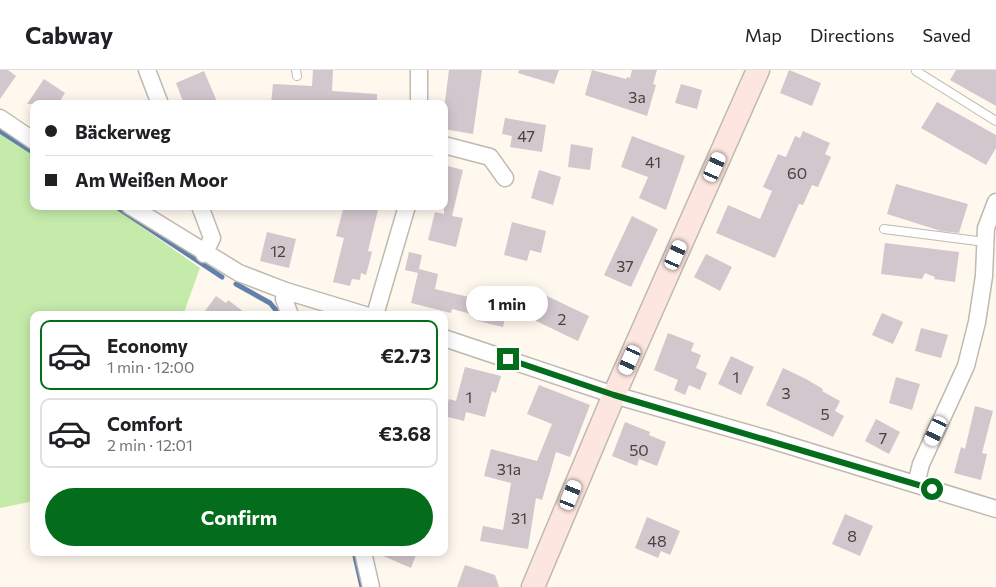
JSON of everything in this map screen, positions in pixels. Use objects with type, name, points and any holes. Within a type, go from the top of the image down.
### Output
[{"type":"main road","points":[[533,587],[614,395],[757,70]]},
{"type":"street","points":[[146,70],[158,100]]},
{"type":"street","points":[[419,70],[419,100]]},
{"type":"street","points":[[0,118],[30,138]]},
{"type":"street","points":[[448,146],[490,157],[505,178]]},
{"type":"street","points":[[916,484],[921,464],[966,366],[977,322],[984,276],[986,228],[996,202]]},
{"type":"street","points":[[136,210],[204,254],[239,273],[286,291],[352,311]]},
{"type":"street","points":[[202,210],[212,238],[204,254]]},
{"type":"street","points":[[376,311],[406,210]]},
{"type":"street","points":[[286,291],[284,299],[288,311]]},
{"type":"street","points":[[448,339],[614,395],[996,509]]},
{"type":"street","points":[[364,556],[371,587]]},
{"type":"lane","points":[[916,71],[996,122]]},
{"type":"lane","points":[[884,229],[985,242]]},
{"type":"green space","points":[[0,133],[30,152],[30,210],[118,210],[200,268],[184,311],[30,311],[30,502],[0,508]]},
{"type":"building","points":[[0,70],[8,70],[16,76],[0,99]]},
{"type":"building","points":[[313,70],[333,70],[332,91],[377,94],[377,100],[271,100],[273,84],[312,86]]},
{"type":"building","points":[[449,70],[482,70],[473,134],[448,130],[448,100],[445,100]]},
{"type":"building","points":[[519,70],[559,70],[554,84],[518,73]]},
{"type":"building","points":[[592,70],[626,79],[627,77],[630,78],[632,70],[657,70],[653,84],[656,85],[647,116],[585,95]]},
{"type":"building","points":[[789,70],[821,83],[812,106],[780,93]]},
{"type":"building","points":[[956,70],[996,70],[996,106],[950,80]]},
{"type":"building","points":[[204,71],[216,100],[182,100],[176,83]]},
{"type":"building","points":[[44,79],[65,93],[61,100],[30,100],[30,104],[27,104]]},
{"type":"building","points":[[681,84],[702,90],[697,109],[675,103]]},
{"type":"building","points":[[937,102],[996,135],[996,148],[986,165],[921,128]]},
{"type":"building","points":[[505,118],[546,125],[542,152],[510,147],[512,136],[502,134]]},
{"type":"building","points":[[803,131],[830,143],[825,154],[831,157],[818,187],[812,185],[803,205],[799,204],[775,258],[716,233],[728,205],[760,219],[772,191],[763,187],[778,154],[786,157],[795,136],[800,138]]},
{"type":"building","points":[[632,136],[685,156],[666,210],[639,198],[648,177],[621,167]]},
{"type":"building","points":[[571,144],[593,148],[590,170],[568,167]]},
{"type":"building","points":[[448,166],[463,170],[452,216],[463,218],[456,247],[428,240],[435,212],[444,214],[444,210],[448,210]]},
{"type":"building","points":[[539,170],[561,177],[553,205],[531,198]]},
{"type":"building","points":[[896,184],[968,204],[959,233],[941,231],[887,214]]},
{"type":"building","points":[[343,210],[378,210],[368,251],[372,252],[366,275],[361,273],[360,280],[352,279],[350,286],[333,282],[344,238],[336,236]]},
{"type":"building","points":[[632,216],[658,229],[631,287],[604,275]]},
{"type":"building","points":[[512,222],[546,231],[541,253],[530,250],[527,261],[504,255]]},
{"type":"building","points":[[267,232],[296,239],[289,268],[260,261]]},
{"type":"building","points":[[885,243],[959,252],[955,282],[934,279],[935,277],[925,273],[922,279],[881,274]]},
{"type":"building","points":[[409,252],[422,255],[419,269],[438,274],[435,289],[473,298],[474,292],[487,295],[486,300],[508,305],[503,327],[478,321],[479,316],[452,309],[451,313],[411,303],[418,273],[405,270]]},
{"type":"building","points":[[706,254],[732,267],[720,291],[694,277]]},
{"type":"building","points":[[216,296],[226,303],[228,300],[243,311],[205,311]]},
{"type":"building","points":[[547,296],[589,316],[578,341],[536,321]]},
{"type":"building","points":[[882,313],[903,322],[893,344],[872,335]]},
{"type":"building","points":[[921,328],[948,335],[941,358],[915,351]]},
{"type":"building","points":[[668,333],[694,343],[691,351],[701,355],[696,368],[707,373],[700,390],[689,385],[685,395],[674,390],[678,380],[654,370]]},
{"type":"building","points":[[731,356],[754,367],[741,395],[718,384]]},
{"type":"building","points":[[465,367],[501,376],[496,393],[492,391],[485,417],[466,412],[464,421],[448,417],[449,399],[456,401]]},
{"type":"building","points":[[783,368],[806,379],[840,401],[835,411],[844,416],[833,437],[766,405]]},
{"type":"building","points":[[896,377],[920,384],[912,410],[889,403]]},
{"type":"building","points":[[539,385],[590,405],[570,457],[556,452],[542,500],[536,498],[528,549],[480,541],[483,526],[503,530],[511,483],[484,476],[491,449],[537,461],[552,424],[527,414]]},
{"type":"building","points":[[975,406],[993,411],[982,453],[987,454],[981,480],[954,473],[961,447],[965,449]]},
{"type":"building","points":[[876,419],[900,432],[889,454],[865,441]]},
{"type":"building","points":[[625,422],[650,432],[649,435],[666,442],[657,466],[639,459],[637,466],[612,456]]},
{"type":"building","points":[[845,514],[873,526],[860,556],[832,544]]},
{"type":"building","points":[[647,517],[680,531],[670,555],[661,551],[658,558],[635,548]]},
{"type":"building","points":[[383,556],[416,556],[411,568]]},
{"type":"building","points":[[465,565],[495,575],[499,587],[457,587]]},
{"type":"waterway","points":[[0,131],[30,150]]},
{"type":"waterway","points":[[121,210],[222,277]]},
{"type":"waterway","points":[[236,284],[270,303],[277,311]]},
{"type":"waterway","points":[[355,556],[362,587]]},
{"type":"route","points":[[508,359],[614,395],[932,489]]}]
